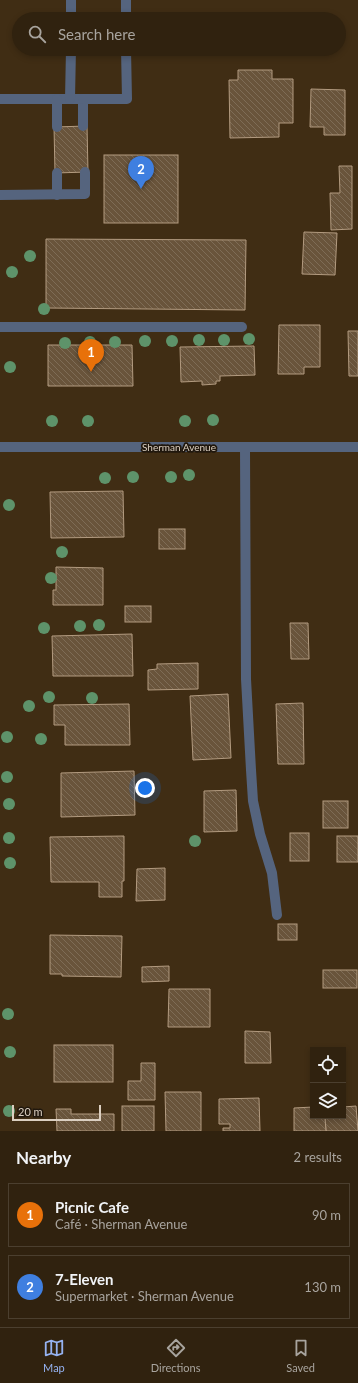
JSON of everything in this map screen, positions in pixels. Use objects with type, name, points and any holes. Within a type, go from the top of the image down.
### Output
[{"type":"street","points":[[71,0],[71,12]]},
{"type":"street","points":[[126,0],[126,12]]},
{"type":"street","points":[[70,99],[71,56]]},
{"type":"street","points":[[0,99],[127,99],[126,56]]},
{"type":"street","points":[[57,99],[57,127]]},
{"type":"street","points":[[83,99],[83,126]]},
{"type":"street","points":[[0,195],[85,194],[85,172]]},
{"type":"street","points":[[57,173],[57,195]]},
{"type":"street","points":[[0,327],[242,326]]},
{"type":"street","name":"Sherman Avenue","points":[[0,447],[358,447]]},
{"type":"street","points":[[245,447],[246,679],[253,801],[260,834],[272,873],[277,915]]},
{"type":"building","points":[[238,70],[272,70],[272,79],[293,79],[293,123],[279,123],[279,137],[230,138],[229,80],[238,80]]},
{"type":"building","points":[[311,89],[345,90],[345,135],[324,135],[324,127],[310,127]]},
{"type":"building","points":[[87,126],[88,172],[55,173],[54,127]]},
{"type":"building","points":[[104,155],[178,155],[178,223],[104,223]]},
{"type":"building","points":[[339,166],[352,166],[352,229],[331,230],[330,193],[340,193]]},
{"type":"building","points":[[304,232],[337,233],[335,275],[302,274]]},
{"type":"building","points":[[46,239],[246,240],[245,310],[46,308]]},
{"type":"building","points":[[279,325],[320,325],[320,367],[304,367],[304,374],[278,374]]},
{"type":"building","points":[[348,331],[358,331],[358,376],[349,376]]},
{"type":"building","points":[[48,345],[132,345],[133,386],[48,386]]},
{"type":"building","points":[[254,346],[255,375],[220,376],[220,381],[216,381],[216,384],[202,385],[202,381],[181,382],[180,347]]},
{"type":"building","points":[[123,491],[124,537],[51,538],[50,492]]},
{"type":"building","points":[[159,529],[185,529],[185,549],[159,549]]},
{"type":"building","points":[[56,567],[103,568],[103,605],[53,605],[53,590],[56,590]]},
{"type":"building","points":[[125,606],[151,606],[151,622],[125,622]]},
{"type":"building","points":[[290,623],[308,623],[309,659],[291,659]]},
{"type":"building","points":[[132,634],[133,676],[53,676],[52,636]]},
{"type":"building","points":[[198,663],[198,689],[148,690],[148,670],[157,669],[157,664]]},
{"type":"building","points":[[228,694],[231,758],[193,760],[190,696]]},
{"type":"building","points":[[303,703],[304,764],[278,764],[276,704]]},
{"type":"building","points":[[129,704],[130,745],[65,745],[65,725],[54,725],[54,705]]},
{"type":"building","points":[[134,771],[135,815],[61,817],[61,773]]},
{"type":"building","points":[[236,790],[237,831],[204,832],[204,791]]},
{"type":"building","points":[[323,801],[348,801],[348,828],[323,828]]},
{"type":"building","points":[[290,833],[309,833],[309,861],[290,861]]},
{"type":"building","points":[[124,836],[124,881],[122,881],[122,897],[99,897],[99,882],[51,882],[50,837]]},
{"type":"building","points":[[337,836],[358,836],[358,862],[337,862]]},
{"type":"building","points":[[165,868],[165,900],[136,901],[137,869]]},
{"type":"building","points":[[278,924],[297,924],[297,940],[278,940]]},
{"type":"building","points":[[50,935],[122,936],[121,977],[62,976],[62,974],[50,974]]},
{"type":"building","points":[[169,966],[169,981],[142,982],[142,967]]},
{"type":"building","points":[[323,970],[357,970],[357,988],[323,988]]},
{"type":"building","points":[[169,989],[210,989],[210,1027],[168,1027]]},
{"type":"building","points":[[245,1031],[270,1032],[271,1063],[245,1063]]},
{"type":"building","points":[[54,1045],[113,1045],[113,1082],[54,1082]]},
{"type":"building","points":[[141,1063],[155,1063],[155,1100],[128,1100],[128,1081],[141,1081]]},
{"type":"building","points":[[165,1092],[201,1092],[201,1131],[166,1131]]},
{"type":"building","points":[[259,1098],[260,1131],[223,1131],[223,1128],[230,1128],[230,1124],[219,1124],[219,1099]]},
{"type":"building","points":[[122,1106],[154,1106],[154,1131],[122,1131]]},
{"type":"building","points":[[356,1106],[358,1131],[326,1131],[325,1119],[346,1119],[346,1107]]},
{"type":"building","points":[[310,1107],[310,1119],[325,1119],[326,1131],[294,1131],[294,1108]]},
{"type":"building","points":[[56,1109],[71,1109],[71,1114],[114,1114],[114,1131],[57,1131]]},
{"type":"place","name":"7-Eleven","points":[[141,189]]},
{"type":"place","name":"Picnic Cafe","points":[[91,372]]}]
